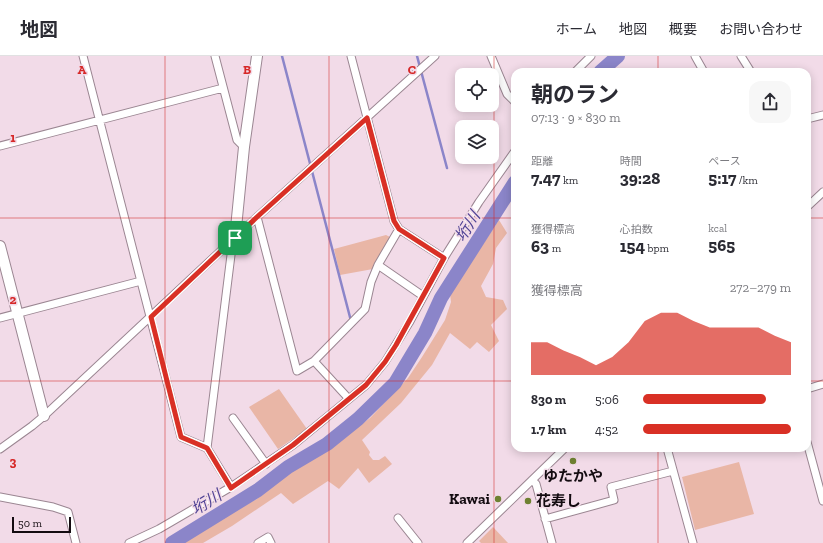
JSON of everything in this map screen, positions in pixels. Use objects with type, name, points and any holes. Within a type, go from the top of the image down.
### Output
[{"type":"street","points":[[83,56],[181,437],[207,448],[231,488]]},
{"type":"street","points":[[215,56],[237,140],[244,147]]},
{"type":"street","points":[[207,448],[244,147],[257,56]]},
{"type":"street","points":[[351,56],[394,221],[399,229],[444,258]]},
{"type":"street","points":[[0,449],[44,416],[234,238],[435,56]]},
{"type":"street","points":[[491,56],[507,94],[511,98]]},
{"type":"street","points":[[579,68],[591,56]]},
{"type":"street","points":[[695,56],[702,68]]},
{"type":"street","points":[[745,57],[749,68]]},
{"type":"street","points":[[0,146],[223,88]]},
{"type":"street","points":[[811,118],[823,115]]},
{"type":"street","points":[[129,543],[159,529],[231,488],[317,426],[366,385],[385,362],[409,323],[444,258],[479,202],[511,157]]},
{"type":"street","points":[[811,203],[823,192]]},
{"type":"street","points":[[257,217],[298,371],[314,361],[365,308],[371,282],[378,266],[399,229]]},
{"type":"street","points":[[0,246],[44,416]]},
{"type":"street","points":[[378,266],[423,296]]},
{"type":"street","points":[[0,318],[141,281]]},
{"type":"street","points":[[314,361],[349,399]]},
{"type":"street","points":[[811,388],[823,384]]},
{"type":"street","points":[[233,418],[266,464]]},
{"type":"street","points":[[467,543],[561,452]]},
{"type":"street","points":[[668,452],[693,543]]},
{"type":"street","points":[[810,452],[823,500]]},
{"type":"street","points":[[545,519],[614,500],[611,488],[673,471]]},
{"type":"street","points":[[532,480],[536,484],[552,543]]},
{"type":"street","points":[[0,497],[53,507],[68,512],[76,543]]},
{"type":"street","points":[[398,518],[418,543]]},
{"type":"street","points":[[258,543],[268,537],[271,543]]},
{"type":"shaded area","points":[[499,220],[507,233],[496,248],[493,264],[481,286],[486,297],[503,300],[507,309],[491,325],[499,341],[489,352],[477,342],[470,349],[450,333],[432,365],[401,403],[362,440],[370,452],[369,455],[373,460],[379,460],[385,456],[392,464],[369,483],[358,468],[339,489],[328,481],[293,504],[281,493],[232,526],[203,543],[177,543],[257,499],[267,487],[370,418],[408,378],[422,357],[445,320],[451,302],[450,294]]},
{"type":"shaded area","points":[[386,235],[390,237],[373,269],[340,275],[334,249]]},
{"type":"shaded area","points":[[279,389],[307,429],[278,449],[249,407]]},
{"type":"shaded area","points":[[739,462],[754,514],[695,530],[682,477]]},
{"type":"shaded area","points":[[493,527],[508,543],[481,543],[479,541]]},
{"type":"waterway","points":[[282,56],[351,321]]},
{"type":"waterway","points":[[417,56],[447,168]]},
{"type":"waterway","name":"垳川","points":[[604,68],[618,56]]},
{"type":"waterway","name":"垳川","points":[[172,543],[258,490],[288,467],[327,444],[358,419],[395,383],[425,333],[441,298],[511,188]]},
{"type":"place","name":"ゆたかや","points":[[573,461]]},
{"type":"place","name":"Kawai","points":[[498,499]]},
{"type":"place","name":"花寿し","points":[[528,501]]},
{"type":"route","points":[[367,118],[394,221],[399,229],[444,258],[396,345],[385,362],[366,385],[293,445],[231,488],[207,448],[181,437],[151,317],[235,238],[367,118]]}]
